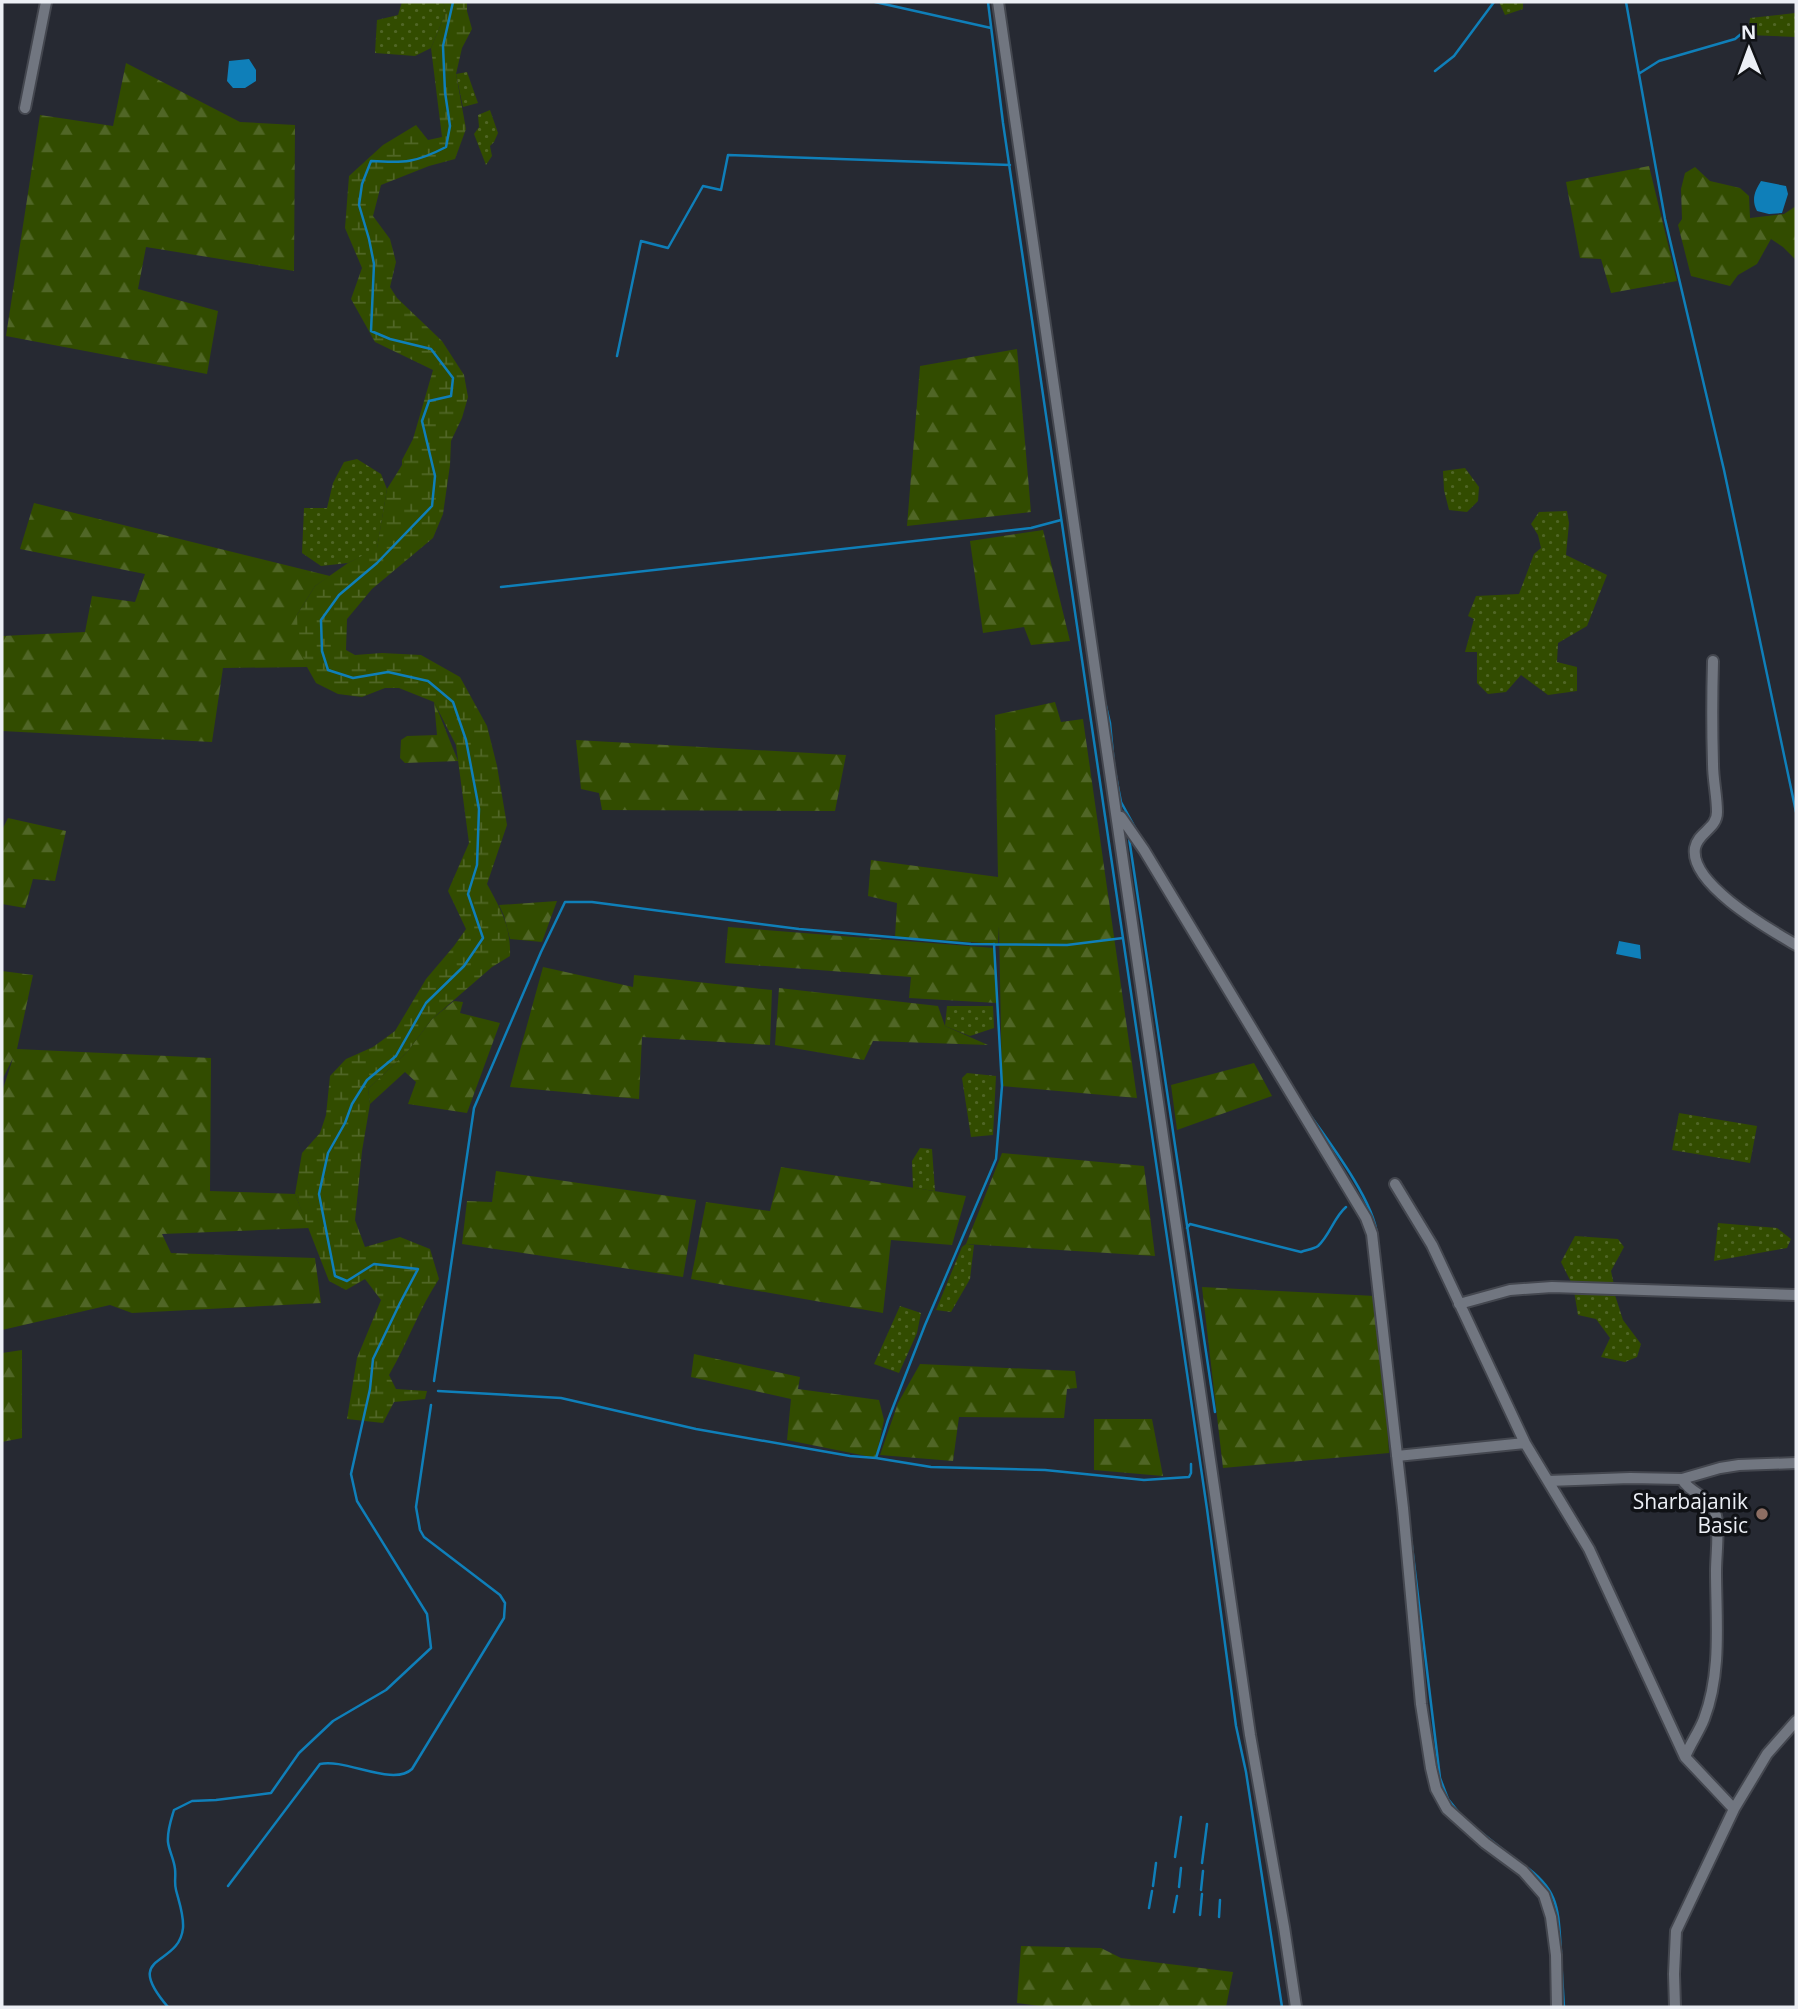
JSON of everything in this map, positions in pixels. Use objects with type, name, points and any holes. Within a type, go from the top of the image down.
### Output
[{"type":"street","points":[[25,107],[46,2]]},
{"type":"street","points":[[998,2],[1250,1735],[1296,2007]]},
{"type":"street","points":[[1713,661],[1713,767],[1717,815],[1715,823],[1695,845],[1695,855],[1703,875],[1712,884],[1740,908],[1796,944]]},
{"type":"street","points":[[1116,808],[1296,1099],[1366,1218],[1372,1234],[1421,1704],[1436,1789],[1447,1809],[1485,1843],[1523,1871],[1544,1895],[1551,1917],[1557,2007]]},
{"type":"street","points":[[1395,1184],[1432,1245],[1525,1443],[1589,1549],[1685,1757],[1734,1809]]},
{"type":"street","points":[[1459,1304],[1510,1290],[1552,1287],[1796,1295]]},
{"type":"street","points":[[1397,1456],[1525,1443]]},
{"type":"street","points":[[1548,1481],[1605,1478],[1682,1479],[1739,1465],[1796,1463]]},
{"type":"street","points":[[1682,1479],[1685,1485],[1711,1504],[1716,1514],[1715,1672],[1703,1721],[1685,1757]]},
{"type":"street","points":[[1675,2007],[1676,1931],[1734,1809],[1767,1754],[1796,1721]]},
{"type":"green space","points":[[402,2],[443,2],[446,12],[431,48],[415,56],[375,53],[377,20],[398,15]]},
{"type":"green space","points":[[443,2],[467,2],[472,29],[462,48],[456,74],[466,129],[455,159],[381,185],[373,216],[390,239],[396,262],[390,287],[397,298],[442,341],[464,375],[468,397],[451,441],[443,514],[433,538],[372,589],[347,619],[346,650],[355,655],[421,655],[460,677],[487,726],[507,825],[487,884],[507,927],[510,956],[492,967],[432,1019],[407,1052],[368,1089],[370,1104],[355,1220],[365,1247],[400,1237],[430,1249],[439,1279],[389,1375],[396,1389],[427,1391],[425,1399],[394,1402],[383,1423],[347,1419],[357,1358],[381,1300],[365,1279],[346,1290],[329,1281],[295,1194],[302,1153],[320,1133],[326,1115],[330,1076],[346,1059],[373,1047],[395,1031],[426,979],[466,929],[448,891],[469,843],[456,745],[434,702],[399,688],[385,688],[362,697],[338,694],[316,683],[298,644],[297,615],[315,586],[348,563],[377,548],[387,489],[402,465],[413,439],[433,370],[375,342],[351,299],[362,268],[345,228],[349,176],[383,145],[416,125],[428,140],[442,137],[431,48],[446,12]]},
{"type":"green space","points":[[1499,2],[1523,2],[1523,9],[1505,15]]},
{"type":"green space","points":[[1796,8],[1796,37],[1748,35],[1750,18],[1795,13]]},
{"type":"green space","points":[[126,63],[240,122],[295,125],[294,271],[146,247],[138,289],[218,311],[207,374],[6,336],[40,115],[113,126]]},
{"type":"green space","points":[[467,72],[478,103],[463,107],[456,74]]},
{"type":"green space","points":[[490,110],[498,133],[490,146],[492,156],[486,165],[474,134],[479,127],[478,115]]},
{"type":"green space","points":[[1649,166],[1677,281],[1611,293],[1601,259],[1580,258],[1566,182]]},
{"type":"green space","points":[[1695,167],[1710,181],[1740,188],[1749,196],[1750,218],[1784,214],[1796,206],[1796,260],[1771,239],[1757,264],[1738,275],[1730,286],[1691,276],[1678,225],[1682,219],[1681,189],[1685,173]]},
{"type":"green space","points":[[1017,349],[1031,512],[907,526],[920,366]]},
{"type":"green space","points":[[357,459],[381,474],[387,489],[377,549],[348,563],[321,566],[302,553],[304,508],[327,508],[333,483],[344,462]]},
{"type":"green space","points":[[1465,468],[1479,487],[1478,501],[1467,512],[1449,510],[1443,471]]},
{"type":"green space","points":[[34,503],[330,576],[315,586],[297,615],[307,667],[223,668],[212,742],[2,731],[2,636],[85,632],[92,596],[135,602],[145,574],[20,549]]},
{"type":"green space","points":[[1567,511],[1569,523],[1566,555],[1607,575],[1587,626],[1558,643],[1557,662],[1577,667],[1577,691],[1548,695],[1521,675],[1506,692],[1488,694],[1477,683],[1477,652],[1465,652],[1474,619],[1468,616],[1476,596],[1519,594],[1534,554],[1541,548],[1538,535],[1531,524],[1539,512]]},
{"type":"green space","points":[[1043,530],[1070,641],[1031,645],[1024,627],[983,633],[970,541]]},
{"type":"green space","points":[[434,701],[458,761],[405,763],[400,758],[401,740],[407,736],[437,735]]},
{"type":"green space","points":[[1055,702],[1061,722],[1083,719],[1137,1098],[1002,1086],[999,926],[998,944],[895,937],[897,903],[868,896],[871,860],[998,877],[995,715]]},
{"type":"green space","points":[[576,740],[846,755],[835,811],[602,810],[599,793],[581,789]]},
{"type":"green space","points":[[8,818],[66,831],[55,881],[33,879],[25,908],[2,904],[2,830]]},
{"type":"green space","points":[[557,901],[542,942],[510,939],[499,905]]},
{"type":"green space","points":[[728,927],[994,948],[997,1003],[909,998],[911,977],[725,963]]},
{"type":"green space","points":[[543,967],[633,987],[634,975],[772,990],[770,1045],[642,1037],[639,1099],[510,1087]]},
{"type":"green space","points":[[2,971],[33,975],[17,1049],[211,1058],[210,1191],[295,1194],[309,1228],[162,1234],[171,1253],[315,1258],[321,1303],[132,1313],[110,1305],[2,1330],[2,1092],[13,1058],[2,1080]]},
{"type":"green space","points":[[779,988],[938,1006],[945,1026],[988,1045],[873,1041],[864,1060],[775,1045]]},
{"type":"green space","points":[[454,1001],[463,1002],[460,1013],[500,1023],[467,1113],[408,1104],[416,1082],[405,1072],[370,1104],[368,1089],[407,1052],[432,1019]]},
{"type":"green space","points":[[947,1006],[993,1006],[994,1028],[970,1036],[945,1026]]},
{"type":"green space","points":[[1254,1063],[1272,1096],[1177,1130],[1171,1085]]},
{"type":"green space","points":[[967,1073],[996,1076],[993,1135],[971,1137],[962,1078]]},
{"type":"green space","points":[[1679,1113],[1757,1126],[1750,1163],[1672,1150]]},
{"type":"green space","points":[[920,1148],[932,1149],[935,1191],[913,1188],[912,1161]]},
{"type":"green space","points":[[1002,1153],[1144,1166],[1155,1256],[966,1244]]},
{"type":"green space","points":[[781,1167],[966,1196],[952,1245],[891,1240],[883,1313],[691,1279],[706,1202],[770,1211]]},
{"type":"green space","points":[[496,1171],[696,1200],[683,1277],[462,1244],[467,1201],[492,1202]]},
{"type":"green space","points":[[1718,1223],[1777,1228],[1791,1239],[1787,1248],[1714,1261]]},
{"type":"green space","points":[[1575,1236],[1618,1239],[1624,1247],[1611,1271],[1614,1285],[1571,1282],[1561,1262]]},
{"type":"green space","points":[[966,1244],[974,1245],[970,1279],[951,1312],[936,1310],[962,1247]]},
{"type":"green space","points":[[1202,1287],[1375,1296],[1389,1453],[1223,1468]]},
{"type":"green space","points":[[1574,1291],[1614,1292],[1623,1320],[1641,1344],[1637,1357],[1625,1362],[1601,1357],[1610,1338],[1596,1319],[1578,1315]]},
{"type":"green space","points":[[900,1306],[921,1313],[917,1333],[899,1373],[874,1364]]},
{"type":"green space","points":[[22,1350],[22,1438],[2,1442],[2,1353]]},
{"type":"green space","points":[[694,1354],[800,1377],[798,1389],[879,1400],[884,1420],[876,1458],[787,1440],[791,1399],[691,1377]]},
{"type":"green space","points":[[920,1364],[1075,1371],[1077,1388],[1067,1389],[1064,1418],[959,1417],[953,1461],[880,1455],[898,1403]]},
{"type":"green space","points":[[1094,1419],[1152,1419],[1163,1476],[1094,1470]]},
{"type":"green space","points":[[1021,1946],[1101,1948],[1121,1958],[1233,1972],[1226,2007],[1047,2007],[1017,2003]]},
{"type":"water","points":[[249,59],[256,70],[256,81],[245,88],[233,88],[227,81],[229,61]]},
{"type":"water","points":[[1761,181],[1786,186],[1788,194],[1782,213],[1757,211],[1754,195]]},
{"type":"water","points":[[1619,941],[1640,945],[1641,959],[1616,954]]},
{"type":"waterway","points":[[168,2007],[150,1977],[151,1968],[179,1941],[183,1928],[168,1842],[174,1810],[192,1801],[271,1793],[299,1753],[333,1721],[386,1690],[431,1648],[427,1614],[357,1501],[351,1474],[370,1389],[373,1359],[418,1269],[374,1264],[347,1281],[335,1276],[319,1194],[328,1153],[367,1080],[396,1056],[426,1003],[464,966],[483,938],[468,894],[477,865],[479,809],[466,740],[453,702],[428,681],[388,672],[353,678],[328,670],[322,651],[321,620],[339,595],[377,563],[432,506],[435,476],[422,421],[429,401],[451,396],[453,378],[431,349],[390,339],[371,331],[374,264],[359,205],[362,184],[371,161],[410,161],[446,147],[450,126],[443,46],[453,2]]},
{"type":"waterway","points":[[875,2],[991,28]]},
{"type":"waterway","points":[[988,2],[1003,123],[1207,1509],[1236,1726],[1246,1772],[1282,2007]]},
{"type":"waterway","points":[[1435,71],[1454,56],[1494,2]]},
{"type":"waterway","points":[[1626,2],[1665,219],[1724,470],[1796,812]]},
{"type":"waterway","points":[[1640,73],[1659,61],[1735,39],[1746,30]]},
{"type":"waterway","points":[[617,356],[641,241],[668,248],[703,186],[721,190],[728,155],[1010,165]]},
{"type":"waterway","points":[[501,587],[1031,528],[1061,520]]},
{"type":"waterway","points":[[1105,702],[1114,764]]},
{"type":"waterway","points":[[1115,771],[1121,802],[1138,833]]},
{"type":"waterway","points":[[1129,838],[1215,1412]]},
{"type":"waterway","points":[[434,1381],[474,1108],[565,902],[592,902],[799,929],[971,944],[1067,945],[1123,938]]},
{"type":"waterway","points":[[876,1458],[925,1325],[996,1159],[1002,1086],[994,944]]},
{"type":"waterway","points":[[1305,1108],[1358,1187],[1374,1221],[1377,1235]]},
{"type":"waterway","points":[[1187,1228],[1190,1224],[1301,1252],[1318,1246],[1346,1207]]},
{"type":"waterway","points":[[438,1391],[561,1398],[696,1429],[931,1467],[1045,1470],[1144,1480],[1189,1477],[1191,1464]]},
{"type":"waterway","points":[[228,1886],[320,1764],[330,1763],[393,1775],[404,1774],[412,1769],[504,1618],[505,1603],[500,1595],[424,1537],[420,1530],[416,1507],[431,1405]]},
{"type":"waterway","points":[[1410,1530],[1440,1778],[1448,1799],[1460,1814]]},
{"type":"waterway","points":[[1175,1857],[1181,1817]]},
{"type":"waterway","points":[[1202,1863],[1207,1824]]},
{"type":"waterway","points":[[1478,1830],[1511,1856]]},
{"type":"waterway","points":[[1153,1886],[1156,1863]]},
{"type":"waterway","points":[[1522,1864],[1544,1883],[1555,1902],[1561,1952]]},
{"type":"waterway","points":[[1179,1887],[1181,1868]]},
{"type":"waterway","points":[[1201,1890],[1203,1871]]},
{"type":"waterway","points":[[1149,1908],[1152,1891]]},
{"type":"waterway","points":[[1200,1915],[1202,1894]]},
{"type":"waterway","points":[[1174,1912],[1177,1896]]},
{"type":"waterway","points":[[1219,1917],[1220,1900]]},
{"type":"waterway","points":[[1561,1958],[1564,2007]]},
{"type":"place","name":"Sharbajanik Basic","points":[[1762,1514]]}]
